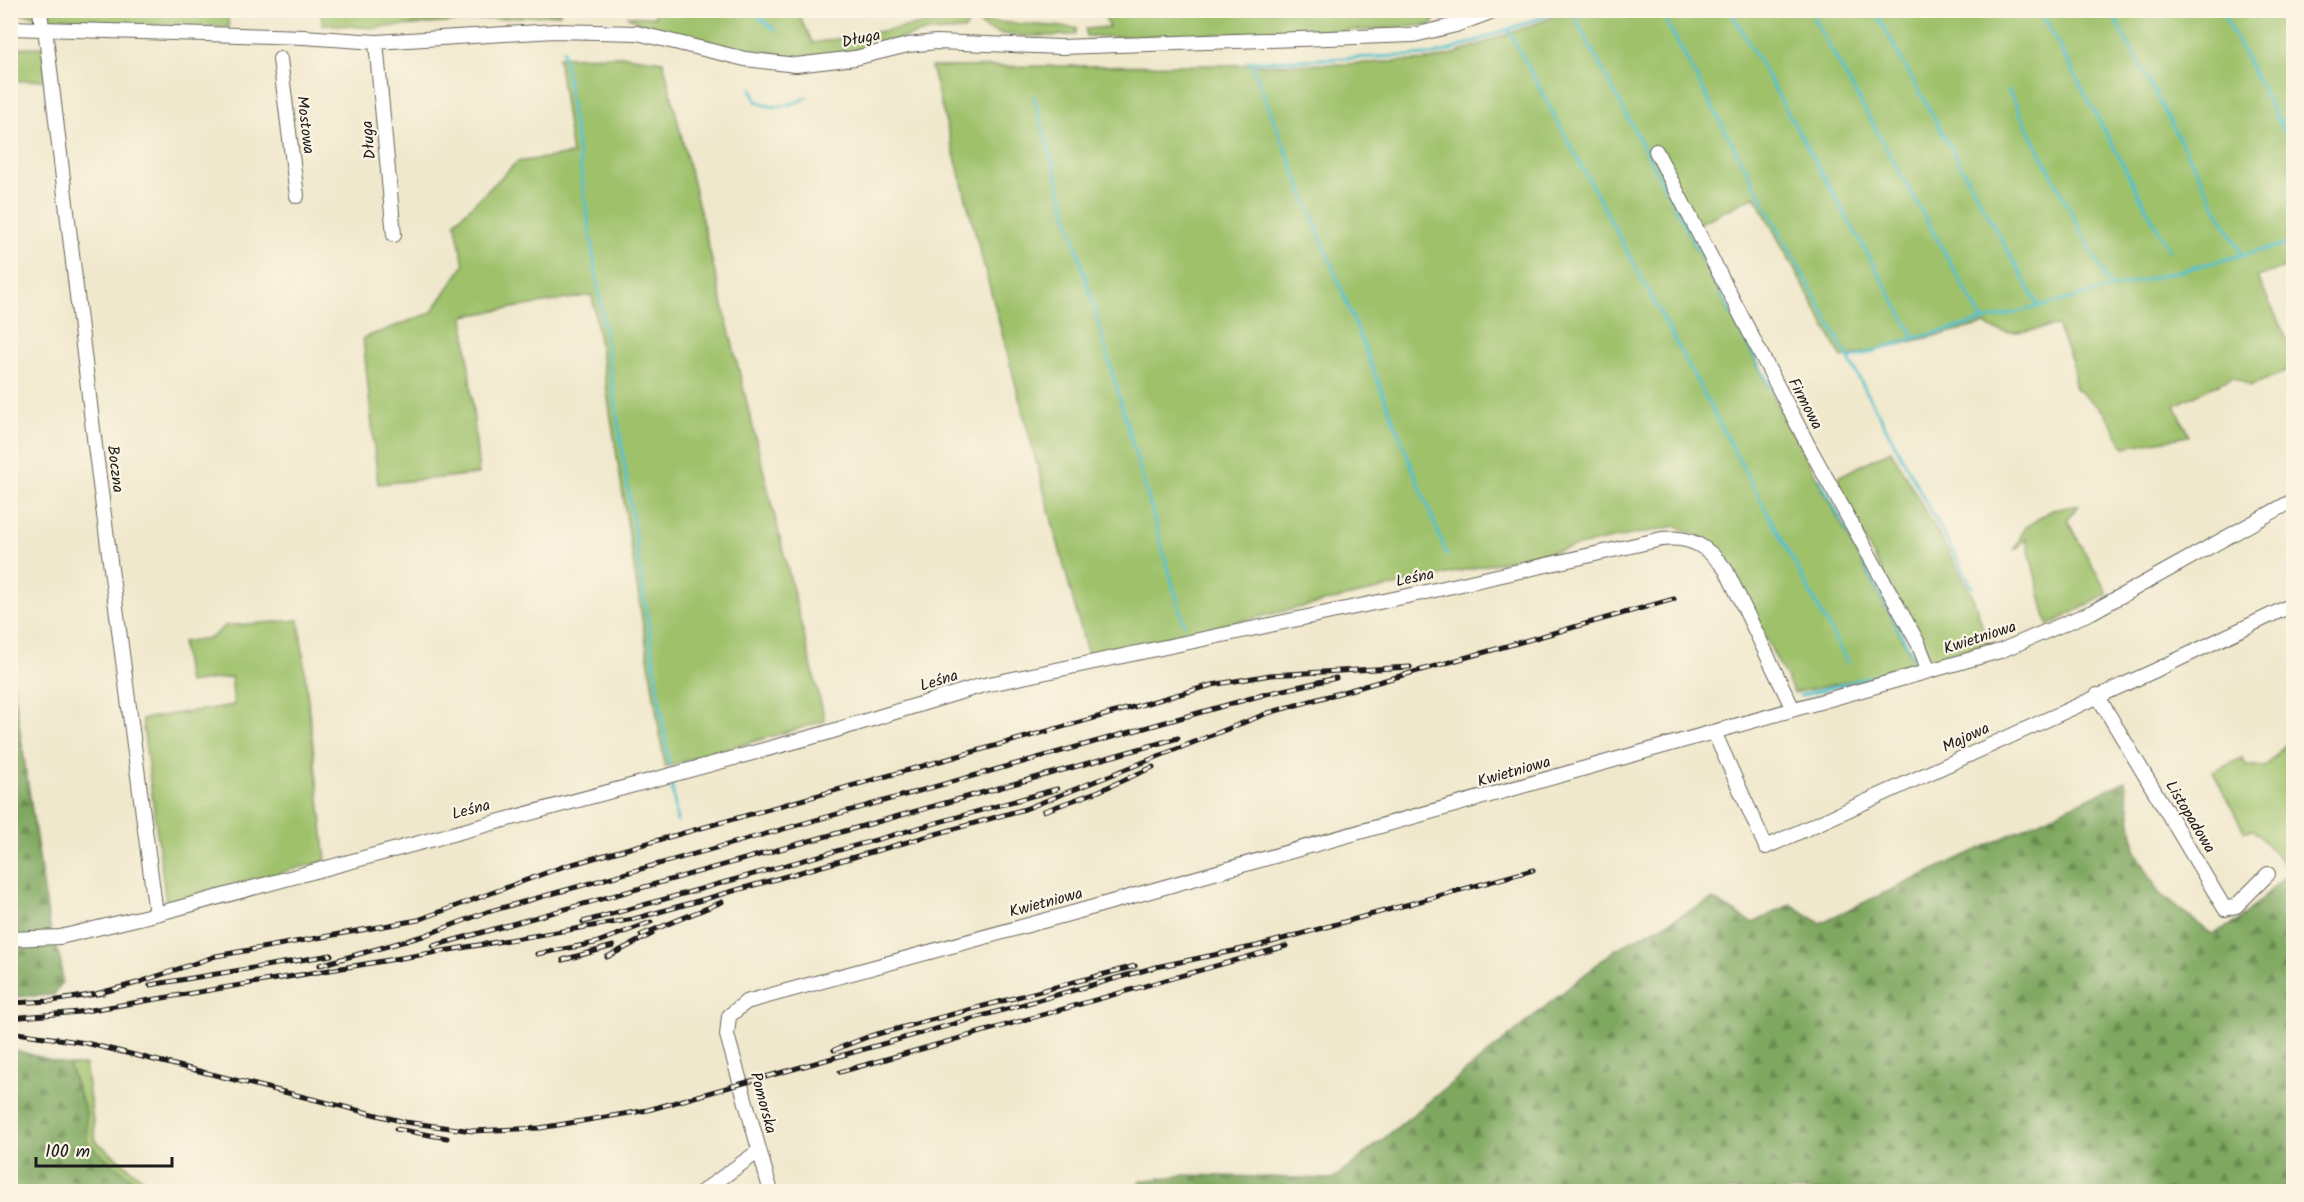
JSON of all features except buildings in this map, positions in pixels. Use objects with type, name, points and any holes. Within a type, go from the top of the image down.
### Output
[{"type":"street","name":"Boczna","points":[[40,10],[156,914]]},
{"type":"street","name":"Długa","points":[[10,28],[376,42],[555,31],[637,33],[745,59],[796,65],[855,58],[908,45],[936,42],[1061,47],[1414,34],[1456,25],[1496,10]]},
{"type":"street","name":"Długa","points":[[376,42],[394,235]]},
{"type":"street","name":"Mostowa","points":[[280,59],[297,196]]},
{"type":"street","name":"Firmowa","points":[[1656,151],[1809,447],[1918,644],[1929,671]]},
{"type":"street","name":"Kwietniowa","points":[[727,1023],[733,1011],[756,998],[1076,912],[2000,651],[2055,629],[2130,592],[2294,500]]},
{"type":"street","name":"Leśna","points":[[10,939],[60,937],[156,914],[823,734],[980,686],[1417,594],[1662,539],[1689,539],[1713,554],[1726,570],[1793,709]]},
{"type":"street","name":"Majowa","points":[[1714,732],[1766,847],[2154,671],[2294,604]]},
{"type":"street","name":"Listopadowa","points":[[2097,695],[2225,909],[2236,906],[2268,874]]},
{"type":"street","name":"Pomorska","points":[[727,1023],[727,1035],[771,1191]]},
{"type":"street","points":[[702,1191],[759,1151]]},
{"type":"green space","points":[[11,10],[227,11],[229,27],[50,22],[30,15],[11,14]]},
{"type":"green space","points":[[653,10],[805,11],[800,18],[813,43],[928,23],[970,22],[964,30],[925,32],[844,53],[794,57],[754,53],[644,25],[627,16],[655,17]]},
{"type":"green space","points":[[1102,10],[1429,10],[1434,21],[1431,25],[1367,30],[1124,37],[1086,36],[1086,29],[1109,27]]},
{"type":"green space","points":[[1572,10],[2293,11],[2293,265],[2257,277],[2293,351],[2293,369],[2250,386],[2233,377],[2175,405],[2189,436],[2124,447],[2105,413],[2075,388],[2073,364],[2057,326],[2009,332],[1992,329],[1985,324],[1842,358],[1755,196],[1686,230],[1917,667],[1794,693],[1717,544],[1675,526],[1482,566],[1088,656],[931,67],[1344,64],[1430,60],[1454,54]]},
{"type":"green space","points":[[321,11],[560,11],[560,14],[374,28],[322,24]]},
{"type":"green space","points":[[1457,11],[1482,11],[1449,21],[1441,18]]},
{"type":"green space","points":[[979,21],[1077,28],[1075,35],[1008,35],[985,28]]},
{"type":"green space","points":[[43,47],[47,80],[11,81],[10,48]]},
{"type":"green space","points":[[626,56],[663,61],[825,721],[665,767],[592,295],[464,316],[479,474],[378,484],[363,338],[431,313],[464,265],[455,222],[517,162],[572,154],[558,57]]},
{"type":"green space","points":[[1891,450],[1972,594],[1988,644],[1933,664],[1832,480]]},
{"type":"green space","points":[[2079,505],[2067,520],[2108,594],[2048,626],[2026,539],[2014,551],[2024,528],[2052,510]]},
{"type":"green space","points":[[299,620],[326,861],[166,902],[142,719],[234,705],[231,677],[188,683],[182,642],[211,638],[225,626]]},
{"type":"green space","points":[[10,665],[49,923],[61,963],[62,982],[54,995],[11,997]]},
{"type":"green space","points":[[2293,736],[2294,869],[2291,871],[2254,830],[2244,831],[2213,772],[2242,758],[2246,765],[2265,767]]},
{"type":"green space","points":[[2125,781],[2135,849],[2159,893],[2212,934],[2237,922],[2293,869],[2293,1191],[1141,1191],[1139,1181],[1184,1175],[1334,1179],[1616,949],[1713,899],[1753,923],[1791,904],[1820,923]]},
{"type":"green space","points":[[11,1049],[69,1065],[86,1113],[87,1143],[146,1191],[11,1191]]},
{"type":"green space","points":[[69,1065],[85,1065],[96,1141],[158,1191],[146,1191],[87,1143],[86,1113]]},
{"type":"waterway","points":[[751,10],[775,30]]},
{"type":"waterway","points":[[1246,62],[1430,55],[1451,50],[1562,10]]},
{"type":"waterway","points":[[1571,10],[1772,390]]},
{"type":"waterway","points":[[1660,10],[1972,587]]},
{"type":"waterway","points":[[1730,10],[1915,338]]},
{"type":"waterway","points":[[1809,10],[1983,321]]},
{"type":"waterway","points":[[1874,10],[2038,305]]},
{"type":"waterway","points":[[2040,10],[2169,250]]},
{"type":"waterway","points":[[2110,10],[2242,255]]},
{"type":"waterway","points":[[2221,10],[2294,151]]},
{"type":"waterway","points":[[1508,29],[1848,663]]},
{"type":"waterway","points":[[563,50],[669,765]]},
{"type":"waterway","points":[[1251,62],[1447,555]]},
{"type":"waterway","points":[[751,88],[756,101],[768,106],[788,105],[807,97]]},
{"type":"waterway","points":[[2009,91],[2111,289]]},
{"type":"waterway","points":[[1034,97],[1184,624]]},
{"type":"waterway","points":[[2278,121],[2294,116]]},
{"type":"waterway","points":[[1849,359],[1915,338],[2294,242]]},
{"type":"waterway","points":[[1800,696],[1917,664],[1819,478]]},
{"type":"waterway","points":[[671,780],[677,821]]},
{"type":"railway","points":[[10,1018],[79,1012],[634,919],[1025,809],[1268,713],[1674,599]]},
{"type":"railway","points":[[96,994],[137,983],[216,956],[418,920],[562,867],[1212,685],[1270,675],[1410,667]]},
{"type":"railway","points":[[320,965],[423,936],[487,912],[1266,694],[1336,678]]},
{"type":"railway","points":[[433,946],[1178,738]]},
{"type":"railway","points":[[1044,811],[1099,791],[1153,767]]},
{"type":"railway","points":[[583,922],[1057,789]]},
{"type":"railway","points":[[10,1032],[86,1043],[405,1122],[473,1131],[540,1128],[648,1110],[1156,967],[1257,946],[1533,870]]},
{"type":"railway","points":[[641,935],[722,902]]},
{"type":"railway","points":[[537,954],[595,943],[651,922]]},
{"type":"railway","points":[[607,957],[652,934]]},
{"type":"railway","points":[[563,960],[613,946]]},
{"type":"railway","points":[[840,1072],[1286,946]]},
{"type":"railway","points":[[150,985],[331,955]]},
{"type":"railway","points":[[834,1050],[870,1036],[1135,966]]},
{"type":"railway","points":[[10,1003],[52,1001],[103,993]]},
{"type":"railway","points":[[396,1129],[447,1138]]}]
